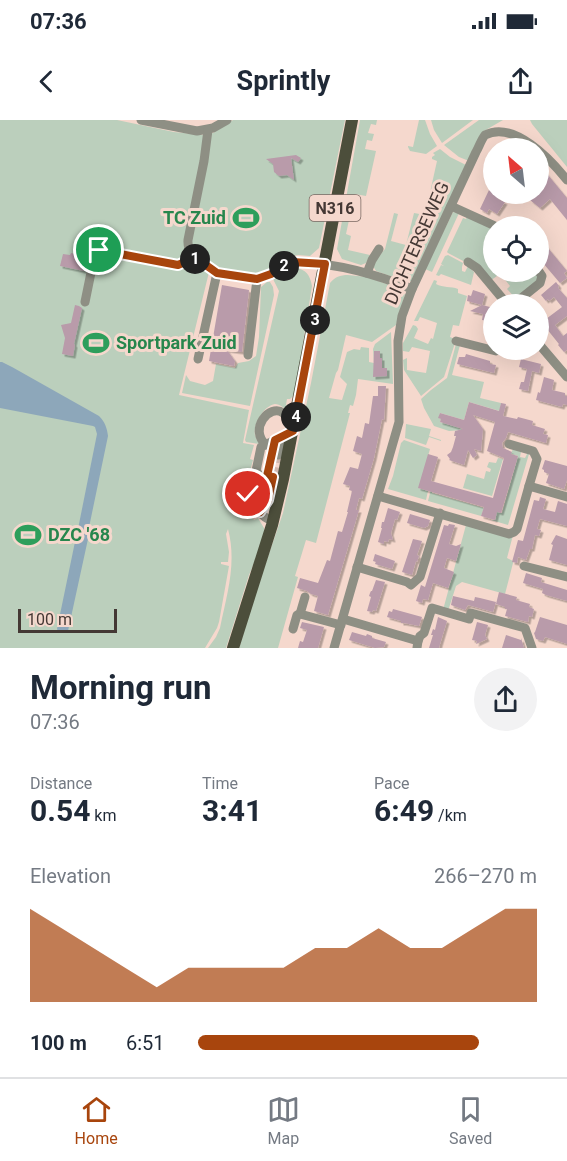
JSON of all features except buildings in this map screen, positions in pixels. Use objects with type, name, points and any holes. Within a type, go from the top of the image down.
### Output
[{"type":"main road","name":"N316","points":[[233,648],[284,479],[280,437],[325,264],[352,120]]},
{"type":"street","points":[[141,120],[196,131],[208,130],[228,120]]},
{"type":"street","name":"DICHTERSEWEG","points":[[334,648],[399,422],[398,332],[402,316],[412,289],[485,135],[494,128],[508,124]]},
{"type":"street","points":[[520,127],[529,134],[567,180]]},
{"type":"street","points":[[208,130],[188,240],[189,251],[196,258],[217,273],[257,279],[292,262],[325,264],[380,276],[412,289]]},
{"type":"street","points":[[451,206],[483,221]]},
{"type":"street","points":[[367,273],[379,249]]},
{"type":"street","points":[[85,302],[95,253],[99,250],[178,265],[196,258]]},
{"type":"street","points":[[468,262],[477,268],[499,294]]},
{"type":"street","points":[[198,359],[217,273]]},
{"type":"street","points":[[248,355],[257,279]]},
{"type":"street","points":[[526,294],[540,282]]},
{"type":"street","points":[[456,342],[483,348]]},
{"type":"street","points":[[549,356],[567,377]]},
{"type":"street","points":[[278,455],[280,437]]},
{"type":"street","points":[[260,512],[268,500],[261,447],[280,437]]},
{"type":"street","points":[[378,496],[512,534],[517,529],[537,459],[533,451],[509,444]]},
{"type":"street","points":[[529,486],[567,497]]},
{"type":"street","points":[[250,488],[249,496],[255,507],[265,519],[273,521]]},
{"type":"street","points":[[357,567],[411,585],[416,583],[420,578],[440,513]]},
{"type":"street","points":[[524,566],[567,577]]},
{"type":"street","points":[[293,629],[305,597]]},
{"type":"street","points":[[300,614],[342,622],[417,645],[420,636],[424,633],[432,608],[469,619],[471,613],[525,628],[532,648]]},
{"type":"green space","name":"Sportpark Zuid","points":[[0,120],[117,120],[174,132],[204,135],[213,133],[233,120],[345,120],[319,248],[310,256],[289,257],[257,275],[210,268],[179,395],[249,410],[243,443],[254,445],[250,459],[253,460],[244,494],[247,495],[251,505],[247,508],[254,520],[258,518],[264,528],[264,533],[226,648],[208,648],[220,628],[228,591],[232,554],[228,529],[226,534],[228,562],[221,562],[221,564],[229,566],[219,622],[205,648],[0,648]]},
{"type":"green space","points":[[360,120],[377,120],[376,125],[371,124],[368,133],[374,134],[372,141],[367,140],[365,149],[376,151],[366,196],[355,194],[350,215],[355,216],[354,221],[349,220],[346,234],[351,236],[348,250],[370,255],[366,263],[361,265],[342,259],[337,249]]},
{"type":"green space","points":[[419,120],[425,120],[437,146],[426,154],[410,151],[408,147],[413,147]]},
{"type":"green space","points":[[431,120],[473,120],[442,143]]},
{"type":"green space","points":[[479,120],[503,120],[484,131],[469,161],[459,157],[444,145]]},
{"type":"green space","points":[[530,120],[567,120],[567,167],[549,145],[549,138],[543,138]]},
{"type":"green space","points":[[440,149],[466,165],[411,281],[404,281],[376,271],[373,266],[374,262],[385,249],[394,213],[398,214],[391,241],[406,245],[414,213],[425,215],[437,161],[432,157],[435,155],[433,153]]},
{"type":"green space","points":[[453,212],[459,213],[432,272],[425,269]]},
{"type":"green space","points":[[467,216],[483,223],[483,276],[447,252],[463,218],[466,219]]},
{"type":"green space","points":[[448,255],[463,263],[462,271],[465,272],[468,266],[474,272],[471,285],[441,274],[436,275],[441,265],[444,266],[441,264]]},
{"type":"green space","points":[[295,268],[307,273],[312,286],[295,394],[287,399],[286,405],[289,405],[287,411],[275,404],[267,408],[260,416],[255,436],[260,444],[246,442],[279,291],[273,279]]},
{"type":"green space","points":[[348,275],[367,277],[401,289],[405,295],[396,325],[372,342],[346,335],[329,398],[342,400],[347,384],[340,377],[347,352],[354,349],[360,350],[361,347],[369,348],[369,362],[374,363],[375,344],[391,332],[393,384],[358,379],[356,395],[353,406],[350,405],[348,413],[350,413],[316,543],[306,540],[278,648],[239,648],[283,513],[330,283],[338,277]]},
{"type":"green space","points":[[434,280],[437,281],[436,284],[458,289],[458,293],[467,296],[459,326],[453,325],[450,337],[455,339],[455,343],[444,377],[421,396],[404,370],[403,360],[407,358],[407,370],[426,373],[430,351],[412,347],[409,352],[403,351],[403,343],[413,325],[418,329],[414,338],[428,344],[431,338],[433,339],[437,323],[420,317],[418,321],[414,321]]},
{"type":"green space","points":[[270,282],[273,287],[274,295],[250,406],[182,393],[186,375],[190,381],[205,385],[213,381],[216,364],[235,368],[238,363],[249,361],[256,356],[261,287]]},
{"type":"green space","points":[[507,282],[535,282],[522,294],[512,294],[507,289],[510,286]]},
{"type":"green space","points":[[456,344],[460,345],[452,375],[484,382],[480,398],[501,403],[500,409],[503,412],[469,402],[464,420],[440,413],[440,422],[463,430],[449,431],[434,426],[421,399],[447,378]]},
{"type":"green space","points":[[406,424],[431,429],[429,436],[441,441],[429,437],[426,445],[405,438]]},
{"type":"green space","points":[[404,440],[430,449],[419,488],[428,491],[426,500],[388,489],[401,443]]},
{"type":"green space","points":[[513,449],[521,452],[520,457],[525,458],[529,454],[508,525],[491,520],[495,520],[494,511],[502,513],[518,456],[508,453],[511,453]]},
{"type":"green space","points":[[498,458],[503,459],[492,496],[463,488],[467,474],[484,479],[486,471],[490,472],[491,469],[487,467],[489,462],[496,463]]},
{"type":"green space","points":[[431,489],[433,489],[432,493],[484,508],[481,516],[428,501]]},
{"type":"green space","points":[[466,525],[513,535],[507,558],[513,563],[505,594],[462,582],[456,586],[448,611],[443,610]]},
{"type":"water","points":[[0,362],[99,416],[107,430],[108,436],[88,539],[68,631],[65,633],[57,629],[97,434],[93,426],[0,408]]},
{"type":"tunnel","points":[[274,476],[278,455]]},
{"type":"place","name":"TC Zuid","points":[[246,218]]},
{"type":"place","name":"Sportpark Zuid","points":[[96,343]]},
{"type":"place","name":"DZC '68","points":[[28,535]]},
{"type":"route","points":[[99,250],[178,265],[196,258],[217,273],[257,279],[292,262],[325,264],[293,431],[275,440],[267,476],[273,477],[268,500],[260,512],[248,494]]}]
